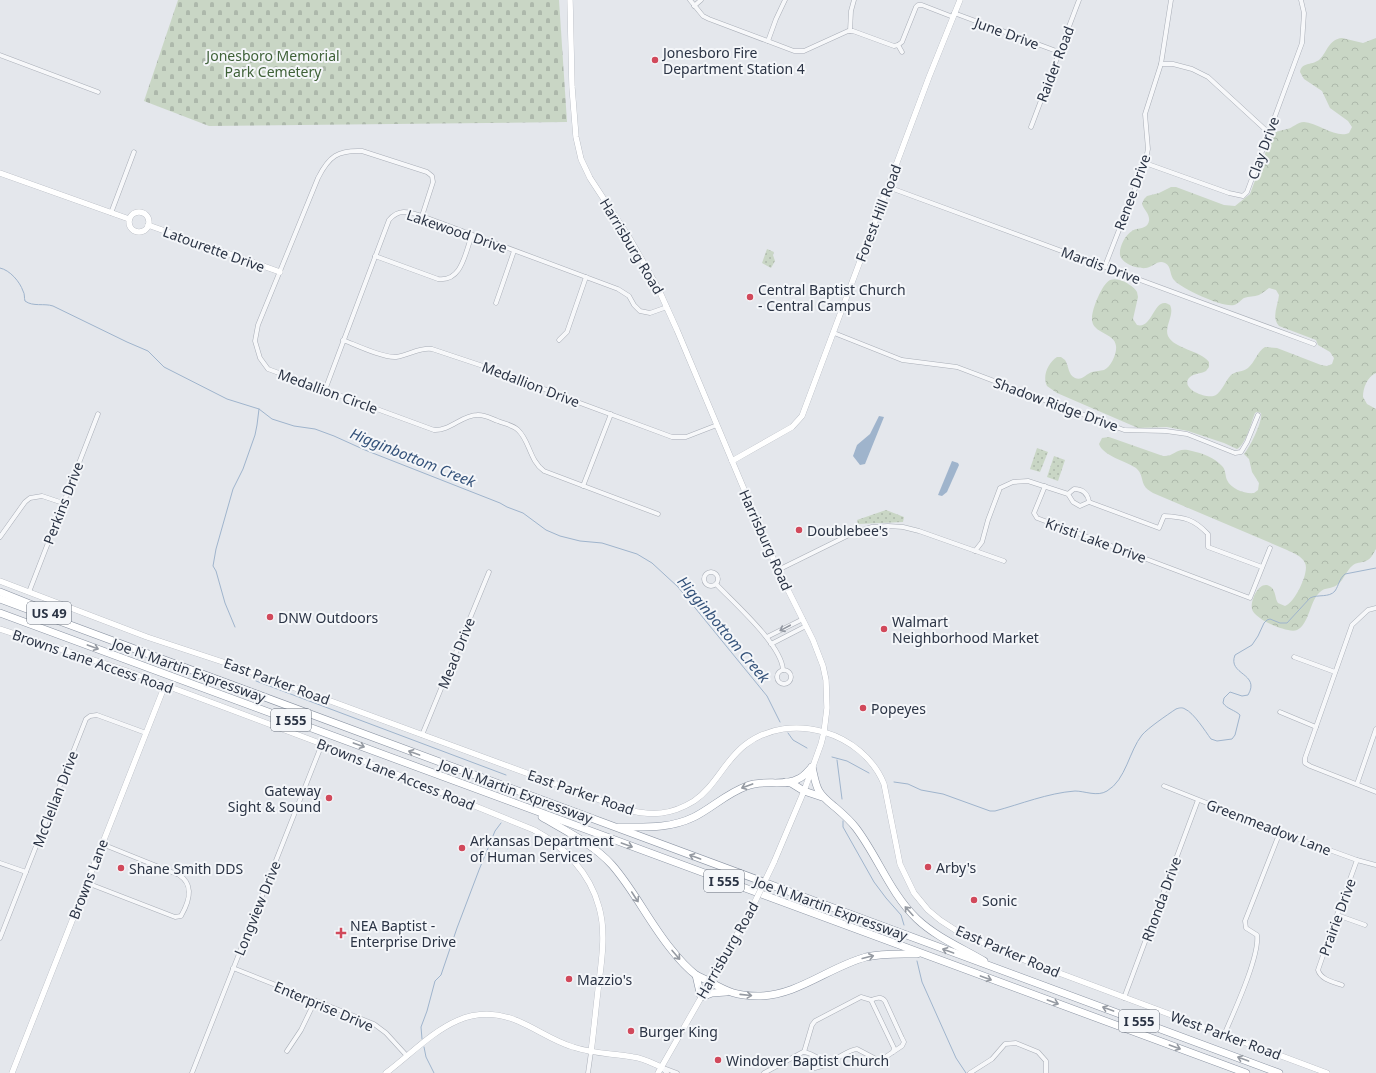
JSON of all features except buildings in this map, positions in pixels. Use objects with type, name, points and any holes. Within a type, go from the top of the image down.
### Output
[{"type":"highway","name":"US 49","points":[[0,592],[35,606],[84,631]]},
{"type":"highway","name":"Joe N Martin Expressway","points":[[0,599],[1279,1073]]},
{"type":"highway","name":"Joe N Martin Expressway","points":[[0,613],[1246,1073]]},
{"type":"highway","points":[[614,827],[658,828],[678,823],[694,817],[747,785],[760,782],[786,782],[798,780],[812,767],[818,790],[848,818],[856,828],[898,897],[916,919],[935,933],[998,970]]},
{"type":"highway","points":[[786,782],[804,791],[817,794],[826,799]]},
{"type":"highway","points":[[525,807],[580,839],[602,856],[625,882],[658,933],[679,959],[696,975],[727,992]]},
{"type":"highway","points":[[696,975],[701,997],[712,993],[727,992],[750,996],[774,995],[792,989],[865,957],[892,954],[923,955]]},
{"type":"street","name":"Harrisburg Road","points":[[570,0],[572,87],[576,137],[581,159],[590,178],[618,219],[642,260],[667,307],[778,570],[818,652],[826,680],[827,708],[824,732],[804,791],[774,862],[751,910],[658,1073]]},
{"type":"street","points":[[690,0],[703,16],[709,19],[790,50],[801,52],[850,31],[894,46],[898,45],[902,42],[916,7],[923,2]]},
{"type":"street","points":[[694,6],[701,0]]},
{"type":"street","points":[[768,41],[785,0]]},
{"type":"street","points":[[850,31],[851,11],[854,0]]},
{"type":"street","name":"Forest Hill Road","points":[[732,461],[792,427],[802,416],[929,77],[960,0]]},
{"type":"street","name":"Raider Road","points":[[1031,127],[1079,0]]},
{"type":"street","name":"Renee Drive","points":[[1105,266],[1145,163],[1148,148],[1145,114],[1160,64],[1172,0]]},
{"type":"street","name":"Clay Drive","points":[[1145,163],[1229,193],[1243,196],[1247,192],[1302,43],[1304,12],[1301,0]]},
{"type":"street","name":"June Drive","points":[[923,2],[954,15],[1059,52]]},
{"type":"street","points":[[898,45],[902,52]]},
{"type":"street","points":[[0,55],[98,92]]},
{"type":"street","points":[[1160,64],[1172,64],[1192,69],[1208,77],[1269,133]]},
{"type":"street","name":"Medallion Circle","points":[[422,216],[433,182],[432,176],[428,172],[362,151],[352,150],[340,153],[324,167],[258,325],[255,341],[260,358],[268,369],[434,430],[441,430],[471,416],[477,415],[513,426],[521,433],[533,460],[539,468],[547,473],[658,514]]},
{"type":"street","points":[[111,213],[134,152]]},
{"type":"street","points":[[0,173],[129,219]]},
{"type":"street","name":"Mardis Drive","points":[[888,187],[1314,344]]},
{"type":"street","name":"Lakewood Drive","points":[[324,390],[389,220],[393,216],[404,211],[422,216],[618,288],[625,292],[640,311],[650,313],[667,307]]},
{"type":"street","points":[[141,212],[146,216],[149,222],[148,225],[143,231],[137,232],[129,225],[129,219],[134,213],[141,212]]},
{"type":"street","name":"Latourette Drive","points":[[148,225],[280,272]]},
{"type":"street","points":[[375,256],[438,279],[448,279],[458,271],[472,235]]},
{"type":"street","points":[[496,303],[514,251]]},
{"type":"street","points":[[559,340],[567,332],[586,277]]},
{"type":"street","name":"Shadow Ridge Drive","points":[[834,333],[902,360],[956,367],[1124,430],[1166,431],[1187,434],[1235,453],[1241,452],[1247,442],[1258,415]]},
{"type":"street","name":"Medallion Drive","points":[[342,340],[389,357],[406,354],[424,348],[432,349],[501,372],[672,437],[686,437],[717,424]]},
{"type":"street","name":"Perkins Drive","points":[[29,592],[98,414]]},
{"type":"street","points":[[583,486],[611,414]]},
{"type":"street","points":[[975,551],[982,542],[988,520],[1000,488],[1013,482],[1028,481],[1068,494],[1073,502],[1080,506],[1089,502],[1159,528],[1164,516],[1181,517],[1192,521],[1201,526],[1208,534],[1208,546],[1262,567],[1270,548]]},
{"type":"street","name":"Kristi Lake Drive","points":[[1045,486],[1034,513],[1037,518],[1250,598],[1262,567]]},
{"type":"street","points":[[1068,494],[1074,489],[1082,490],[1088,496],[1089,502]]},
{"type":"street","points":[[0,537],[30,498],[42,496],[63,503]]},
{"type":"street","points":[[778,570],[853,533],[881,526],[897,526],[914,530],[981,552],[1004,562]]},
{"type":"street","name":"Mead Drive","points":[[422,735],[489,572]]},
{"type":"street","name":"East Parker Road","points":[[0,581],[165,644],[238,667],[627,810],[646,814],[678,810],[695,800],[706,790],[743,746],[766,732],[782,728],[798,727],[837,736],[862,752],[876,767],[882,778],[900,864],[914,893],[928,910],[960,933],[1124,998]]},
{"type":"street","points":[[716,584],[767,637],[783,663],[783,670]]},
{"type":"street","points":[[1376,608],[1368,610],[1352,625],[1305,758],[1305,763],[1310,766],[1376,792]]},
{"type":"street","points":[[767,637],[803,619]]},
{"type":"street","points":[[771,644],[806,626]]},
{"type":"street","name":"Browns Lane Access Road","points":[[0,629],[165,685],[322,744],[534,830],[544,836],[562,849],[576,864],[594,893],[599,906],[602,920],[603,941],[591,1052]]},
{"type":"street","points":[[1294,657],[1335,672]]},
{"type":"street","name":"Browns Lane","points":[[12,1073],[165,685]]},
{"type":"street","points":[[1280,712],[1316,727]]},
{"type":"street","name":"McClellan Drive","points":[[0,938],[86,719],[90,716],[97,715],[146,733]]},
{"type":"street","points":[[1357,784],[1376,729]]},
{"type":"street","name":"Longview Drive","points":[[192,1073],[322,744]]},
{"type":"street","name":"Greenmeadow Lane","points":[[1164,786],[1280,832],[1376,865]]},
{"type":"street","name":"Rhonda Drive","points":[[1124,998],[1198,800]]},
{"type":"street","points":[[1224,1035],[1251,967],[1258,941],[1257,935],[1246,928],[1245,921],[1280,832]]},
{"type":"street","points":[[87,883],[174,917],[179,917],[182,914],[190,892],[184,878],[102,844]]},
{"type":"street","name":"Prairie Drive","points":[[1342,985],[1323,978],[1319,974],[1318,970],[1358,860]]},
{"type":"street","points":[[0,862],[26,872]]},
{"type":"street","points":[[1337,915],[1365,925]]},
{"type":"street","name":"Enterprise Drive","points":[[233,968],[378,1027],[407,1056]]},
{"type":"street","points":[[764,1073],[794,1057],[804,1052],[812,1025],[815,1021],[860,998],[871,1000],[880,997],[883,998],[902,1038],[903,1045],[881,1060],[875,1060],[860,1050],[854,1049],[819,1067],[813,1067],[794,1057]]},
{"type":"street","name":"West Parker Road","points":[[1124,998],[1327,1073]]},
{"type":"street","points":[[871,1000],[894,1048],[893,1052]]},
{"type":"street","points":[[287,1051],[301,1030],[315,1001]]},
{"type":"street","points":[[386,1073],[448,1024],[466,1016],[487,1014],[506,1017],[518,1021],[558,1042],[571,1047],[591,1052],[643,1059],[677,1073]]},
{"type":"street","points":[[971,1072],[992,1059],[1005,1044],[1016,1044],[1038,1052],[1046,1061],[1046,1073]]},
{"type":"street","points":[[588,1073],[591,1052]]},
{"type":"street","points":[[804,1052],[820,1060],[832,1061]]},
{"type":"street","points":[[819,1067],[820,1060]]},
{"type":"street","points":[[661,1067],[667,1073]]},
{"type":"green space","name":"Jonesboro Memorial Park Cemetery","points":[[178,0],[559,0],[567,122],[209,126],[144,101]]},
{"type":"green space","points":[[1342,38],[1363,43],[1376,38],[1376,373],[1370,377],[1366,383],[1363,397],[1367,404],[1376,409],[1376,549],[1368,560],[1352,566],[1337,585],[1324,589],[1320,592],[1314,601],[1304,623],[1297,630],[1293,631],[1279,628],[1265,621],[1254,613],[1252,605],[1254,596],[1263,585],[1267,585],[1273,589],[1278,603],[1285,606],[1289,604],[1297,594],[1305,573],[1306,567],[1302,558],[1287,550],[1153,493],[1145,486],[1136,468],[1105,452],[1099,444],[1102,438],[1109,437],[1163,456],[1167,456],[1182,450],[1200,453],[1212,458],[1222,466],[1227,480],[1232,486],[1243,492],[1254,493],[1258,490],[1259,483],[1252,472],[1249,459],[1244,454],[1256,434],[1261,413],[1255,413],[1246,438],[1237,449],[1188,431],[1167,427],[1138,428],[1057,393],[1047,386],[1045,378],[1049,366],[1057,357],[1061,357],[1065,360],[1071,375],[1077,379],[1080,379],[1092,372],[1104,370],[1111,363],[1116,353],[1115,341],[1095,327],[1092,314],[1104,286],[1107,282],[1114,279],[1125,282],[1133,287],[1137,292],[1138,297],[1133,319],[1137,325],[1142,325],[1147,322],[1160,304],[1165,303],[1170,305],[1171,313],[1167,328],[1168,336],[1176,344],[1200,355],[1209,362],[1209,367],[1206,371],[1193,375],[1187,382],[1191,390],[1202,395],[1216,395],[1231,375],[1248,368],[1265,347],[1277,348],[1321,365],[1327,366],[1332,364],[1334,358],[1330,352],[1318,345],[1316,340],[1279,326],[1275,319],[1279,295],[1276,290],[1269,288],[1259,295],[1244,298],[1234,305],[1221,304],[1194,293],[1179,284],[1173,279],[1169,266],[1165,263],[1160,262],[1146,268],[1139,268],[1127,263],[1121,258],[1120,248],[1129,233],[1148,224],[1149,216],[1142,204],[1147,196],[1159,193],[1171,187],[1176,187],[1224,205],[1235,206],[1250,194],[1272,135],[1276,132],[1304,122],[1339,134],[1349,133],[1352,127],[1348,121],[1330,108],[1322,91],[1304,79],[1300,72],[1303,66],[1320,59],[1331,43]]},
{"type":"green space","points":[[767,249],[774,252],[773,255],[775,261],[771,268],[762,263]]},
{"type":"green space","points":[[1037,448],[1048,452],[1040,472],[1030,469]]},
{"type":"green space","points":[[1054,456],[1065,460],[1058,481],[1047,477]]},
{"type":"green space","points":[[886,510],[904,517],[903,522],[858,524],[857,520]]},
{"type":"water","points":[[879,416],[884,417],[865,464],[860,465],[853,456],[857,445],[870,434]]},
{"type":"water","points":[[952,461],[958,463],[959,465],[947,492],[942,496],[938,495]]},
{"type":"waterway","name":"Higginbottom Creek","points":[[0,268],[7,271],[17,280],[24,292],[25,301],[28,303],[53,306],[148,351],[164,367],[227,399],[259,409],[272,419],[294,426],[315,429],[334,436],[365,450],[500,503],[523,513],[546,530],[560,536],[580,541],[602,543],[637,554],[652,563],[678,587],[767,696],[780,722]]},
{"type":"waterway","points":[[235,627],[225,603],[216,571],[213,566],[216,549],[233,489],[243,469],[255,435],[259,409]]},
{"type":"waterway","points":[[894,782],[908,784],[921,790],[943,794],[990,811],[995,811],[1045,796],[1065,792],[1075,791],[1099,794],[1107,791],[1119,780],[1142,735],[1172,712],[1180,708],[1184,708],[1192,714],[1211,739],[1217,741],[1232,739],[1235,735],[1240,715],[1223,703],[1224,698],[1230,692],[1242,696],[1248,695],[1251,688],[1250,682],[1247,678],[1235,667],[1235,655],[1252,645],[1267,620],[1270,619],[1280,623],[1287,623],[1310,598],[1333,593],[1341,578],[1345,574],[1376,568]]},
{"type":"waterway","points":[[256,681],[506,775]]},
{"type":"waterway","name":"Higginbottom Creek","points":[[788,733],[793,740],[807,748]]},
{"type":"waterway","points":[[832,757],[847,761],[869,773]]},
{"type":"waterway","name":"Higginbottom Creek","points":[[837,760],[842,799]]},
{"type":"waterway","name":"Higginbottom Creek","points":[[843,821],[843,827],[874,882],[901,915],[904,925]]},
{"type":"waterway","points":[[422,1039],[421,1027],[435,981],[441,975],[479,870],[495,831],[501,823]]},
{"type":"waterway","name":"Higginbottom Creek","points":[[917,961],[922,982],[956,1058],[966,1073]]},
{"type":"waterway","points":[[424,1047],[426,1057],[434,1073]]},
{"type":"place","name":"Jonesboro Fire Department Station 4","points":[[655,60]]},
{"type":"place","name":"Central Baptist Church - Central Campus","points":[[750,297]]},
{"type":"place","name":"Doublebee's","points":[[799,530]]},
{"type":"place","name":"DNW Outdoors","points":[[270,617]]},
{"type":"place","name":"Walmart Neighborhood Market","points":[[884,629]]},
{"type":"place","name":"Popeyes","points":[[863,708]]},
{"type":"place","name":"Gateway Sight & Sound","points":[[329,798]]},
{"type":"place","name":"Arkansas Department of Human Services","points":[[462,848]]},
{"type":"place","name":"Arby's","points":[[928,867]]},
{"type":"place","name":"Shane Smith DDS","points":[[121,868]]},
{"type":"place","name":"Sonic","points":[[974,900]]},
{"type":"place","name":"NEA Baptist - Enterprise Drive","points":[[341,933]]},
{"type":"place","name":"Mazzio's","points":[[569,979]]},
{"type":"place","name":"Burger King","points":[[631,1031]]},
{"type":"place","name":"Windover Baptist Church","points":[[718,1060]]}]
